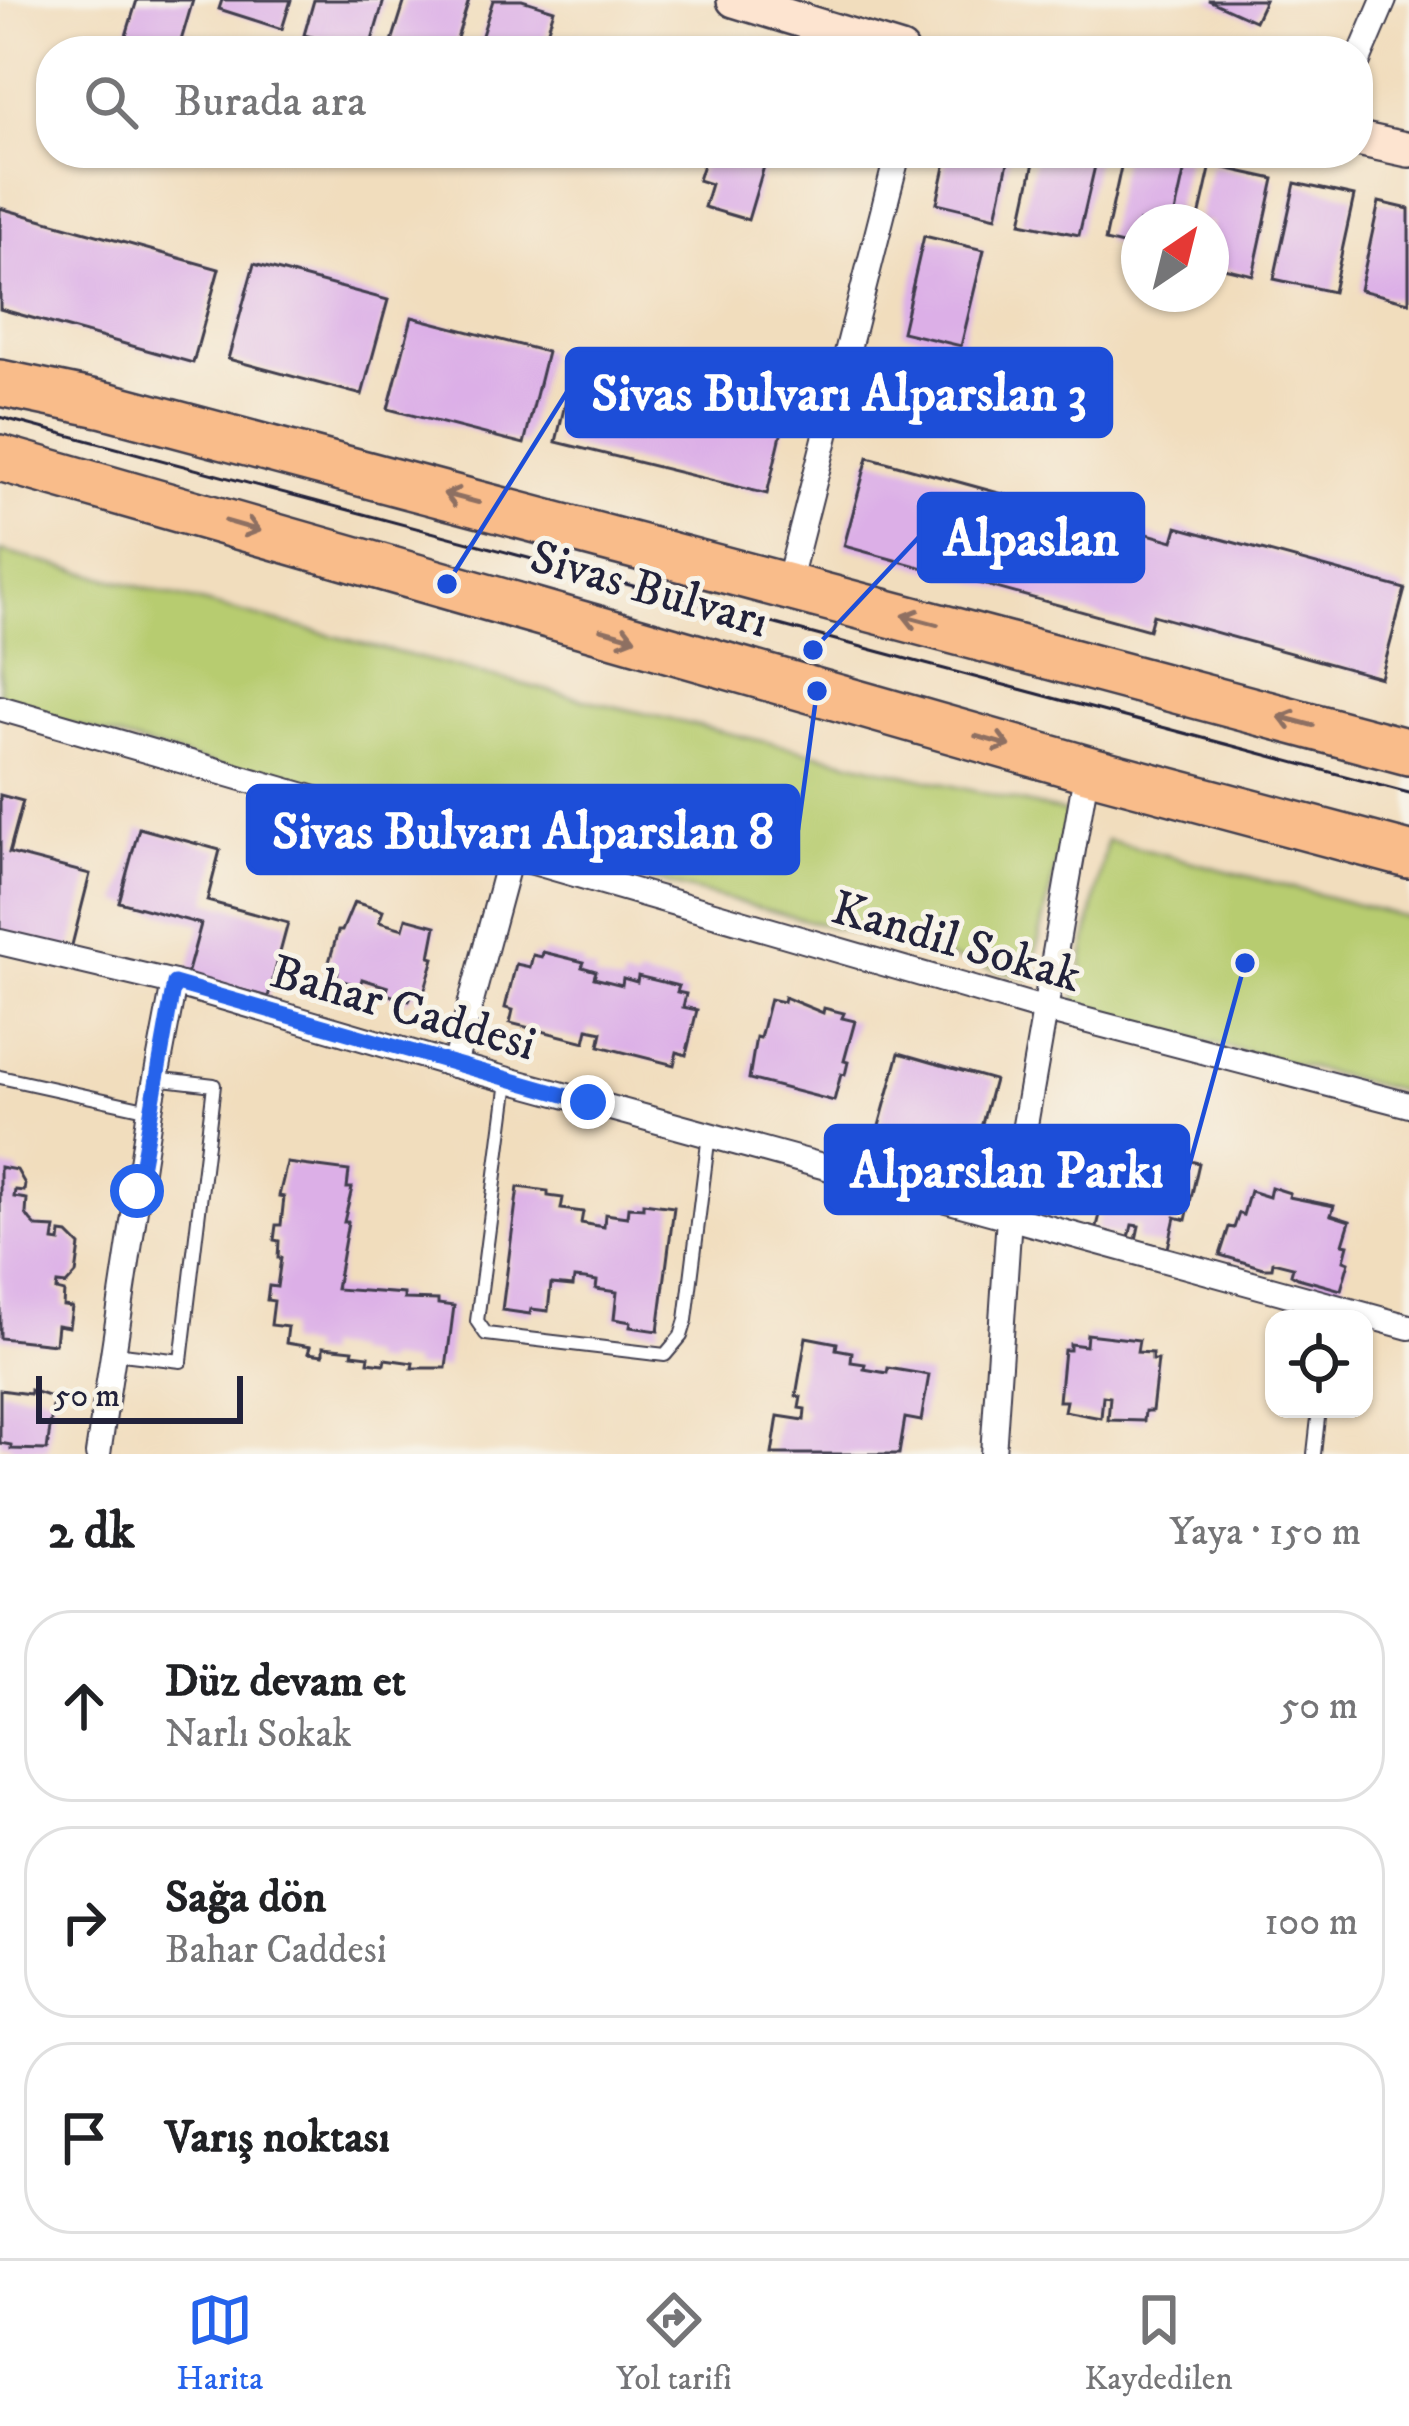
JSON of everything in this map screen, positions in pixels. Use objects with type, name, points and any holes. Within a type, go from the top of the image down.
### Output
[{"type":"highway","points":[[0,372],[105,404]]},
{"type":"highway","name":"Sivas Bulvarı","points":[[0,383],[105,404],[1409,752]]},
{"type":"highway","name":"Sivas Bulvarı","points":[[0,458],[1087,769],[1409,855]]},
{"type":"highway","points":[[0,470],[130,494]]},
{"type":"street","points":[[734,0],[852,36]]},
{"type":"street","points":[[1369,36],[1384,0]]},
{"type":"street","points":[[1373,142],[1409,150]]},
{"type":"street","points":[[788,584],[894,168]]},
{"type":"street","name":"Kandil Sokak","points":[[0,709],[1046,1010],[1409,1105]]},
{"type":"street","points":[[993,1454],[1009,1216],[1087,769]]},
{"type":"street","points":[[454,1065],[510,857]]},
{"type":"street","name":"Bahar Caddesi","points":[[0,942],[174,983],[454,1065],[1009,1216],[1323,1310]]},
{"type":"street","points":[[98,1454],[155,1078],[174,983]]},
{"type":"street","name":"Bahar Caddesi","points":[[1373,1321],[1409,1328]]},
{"type":"lane","points":[[0,1077],[150,1110]]},
{"type":"lane","points":[[113,1352],[181,1361],[214,1085],[155,1078]]},
{"type":"lane","points":[[508,1080],[477,1321],[486,1334],[664,1354],[681,1336],[686,1320],[709,1135]]},
{"type":"lane","points":[[1314,1454],[1318,1418]]},
{"type":"green space","points":[[0,551],[545,690],[1068,813],[1030,979],[218,766],[0,704]]},
{"type":"green space","points":[[1107,840],[1409,918],[1409,1093],[1073,1008]]},
{"type":"building","points":[[137,0],[193,0],[182,36],[126,36]]},
{"type":"building","points":[[222,0],[291,0],[282,29],[219,9]]},
{"type":"building","points":[[314,0],[384,0],[373,36],[304,35]]},
{"type":"building","points":[[405,0],[469,0],[458,36],[394,36]]},
{"type":"building","points":[[493,0],[522,0],[554,10],[546,36],[482,36]]},
{"type":"building","points":[[1208,0],[1265,0],[1255,21]]},
{"type":"building","points":[[702,168],[764,168],[748,220],[704,207],[711,184],[698,180]]},
{"type":"building","points":[[945,168],[1007,168],[996,217],[937,203]]},
{"type":"building","points":[[1033,168],[1095,168],[1079,235],[1021,223]]},
{"type":"building","points":[[1121,168],[1185,168],[1177,204],[1121,204],[1121,245],[1105,241]]},
{"type":"building","points":[[1210,168],[1274,179],[1253,275],[1229,269],[1229,204],[1202,204]]},
{"type":"building","points":[[1295,183],[1354,196],[1333,292],[1274,279]]},
{"type":"building","points":[[1379,202],[1409,209],[1409,302],[1360,290]]},
{"type":"building","points":[[0,208],[219,269],[193,363],[0,309]]},
{"type":"building","points":[[924,236],[984,250],[961,346],[902,332]]},
{"type":"building","points":[[254,264],[388,300],[362,395],[228,359]]},
{"type":"building","points":[[412,317],[547,352],[524,444],[388,409]]},
{"type":"building","points":[[578,350],[789,401],[767,494],[556,442]]},
{"type":"building","points":[[868,457],[1173,541],[1177,527],[1405,589],[1381,678],[1153,615],[1149,630],[844,546]]},
{"type":"building","points":[[0,795],[23,801],[9,853],[90,874],[71,949],[0,930]]},
{"type":"building","points":[[139,828],[220,850],[207,901],[288,923],[268,997],[187,975],[201,924],[119,902]]},
{"type":"building","points":[[354,902],[383,911],[379,922],[403,929],[406,918],[436,926],[430,957],[434,958],[423,996],[412,993],[409,1001],[386,994],[388,987],[362,979],[360,986],[336,979],[338,972],[327,969],[338,931]]},
{"type":"building","points":[[543,952],[584,962],[582,967],[596,971],[594,978],[622,985],[623,978],[637,982],[638,976],[679,986],[677,992],[686,994],[683,1007],[697,1010],[686,1055],[677,1052],[674,1065],[599,1046],[602,1032],[588,1029],[585,1042],[510,1023],[513,1010],[505,1008],[516,964],[530,967],[533,955],[542,957]]},
{"type":"building","points":[[784,997],[823,1013],[824,1008],[844,1013],[842,1018],[855,1021],[845,1075],[841,1074],[834,1101],[749,1079],[756,1037],[760,1038],[770,999],[783,1002]]},
{"type":"building","points":[[899,1053],[994,1080],[971,1164],[876,1137]]},
{"type":"building","points":[[1107,1141],[1169,1160],[1170,1156],[1199,1163],[1186,1220],[1175,1217],[1168,1248],[1136,1240],[1139,1226],[1132,1225],[1129,1238],[1096,1230],[1104,1200],[1094,1197]]},
{"type":"building","points":[[287,1163],[349,1171],[347,1188],[352,1188],[336,1289],[404,1294],[404,1299],[438,1300],[438,1304],[454,1306],[446,1368],[412,1368],[413,1363],[385,1359],[384,1364],[368,1362],[369,1356],[352,1354],[353,1350],[323,1347],[323,1355],[308,1353],[310,1347],[286,1343],[288,1327],[271,1325],[274,1301],[267,1300],[269,1286],[277,1287],[281,1258],[279,1241],[274,1240],[276,1225],[281,1225],[284,1197],[279,1196]]},
{"type":"building","points":[[0,1167],[17,1170],[25,1184],[24,1191],[15,1190],[14,1197],[27,1199],[26,1214],[37,1227],[55,1228],[53,1241],[60,1242],[61,1233],[68,1234],[80,1246],[76,1274],[66,1285],[57,1284],[56,1290],[64,1292],[63,1306],[72,1307],[69,1327],[57,1325],[55,1344],[0,1338]]},
{"type":"building","points":[[518,1187],[548,1191],[548,1196],[563,1198],[561,1209],[583,1212],[581,1223],[604,1227],[605,1214],[627,1217],[628,1207],[643,1208],[643,1203],[674,1207],[658,1331],[614,1319],[617,1292],[596,1289],[597,1281],[585,1279],[574,1278],[573,1286],[551,1284],[548,1311],[502,1310]]},
{"type":"building","points":[[1271,1187],[1290,1193],[1289,1197],[1334,1206],[1331,1215],[1350,1221],[1343,1244],[1348,1245],[1344,1260],[1349,1262],[1341,1290],[1298,1278],[1291,1274],[1293,1267],[1273,1262],[1272,1268],[1263,1268],[1220,1255],[1229,1227],[1234,1228],[1239,1213],[1243,1215],[1250,1191],[1269,1197]]},
{"type":"building","points":[[1087,1334],[1139,1340],[1137,1352],[1152,1353],[1152,1360],[1158,1360],[1152,1411],[1145,1411],[1144,1421],[1108,1420],[1110,1397],[1103,1396],[1101,1418],[1064,1411],[1066,1401],[1059,1401],[1064,1350],[1070,1350],[1070,1344],[1086,1346]]},
{"type":"building","points":[[806,1337],[837,1343],[836,1349],[852,1352],[851,1362],[865,1364],[864,1369],[929,1375],[921,1421],[905,1418],[899,1454],[772,1454],[778,1416],[804,1420],[801,1397],[796,1396]]},
{"type":"building","points":[[0,1390],[30,1394],[30,1390],[54,1398],[47,1450],[11,1449],[0,1443]]},
{"type":"tram line","points":[[0,417],[1409,793]]},
{"type":"place","name":"Sivas Bulvarı Alparslan 3","points":[[447,584]]},
{"type":"place","name":"Alpaslan","points":[[813,650]]},
{"type":"place","name":"Sivas Bulvarı Alparslan 8","points":[[817,691]]},
{"type":"place","name":"Alparslan Parkı","points":[[1245,963]]},
{"type":"route","points":[[137,1191],[174,983],[588,1102]]}]
